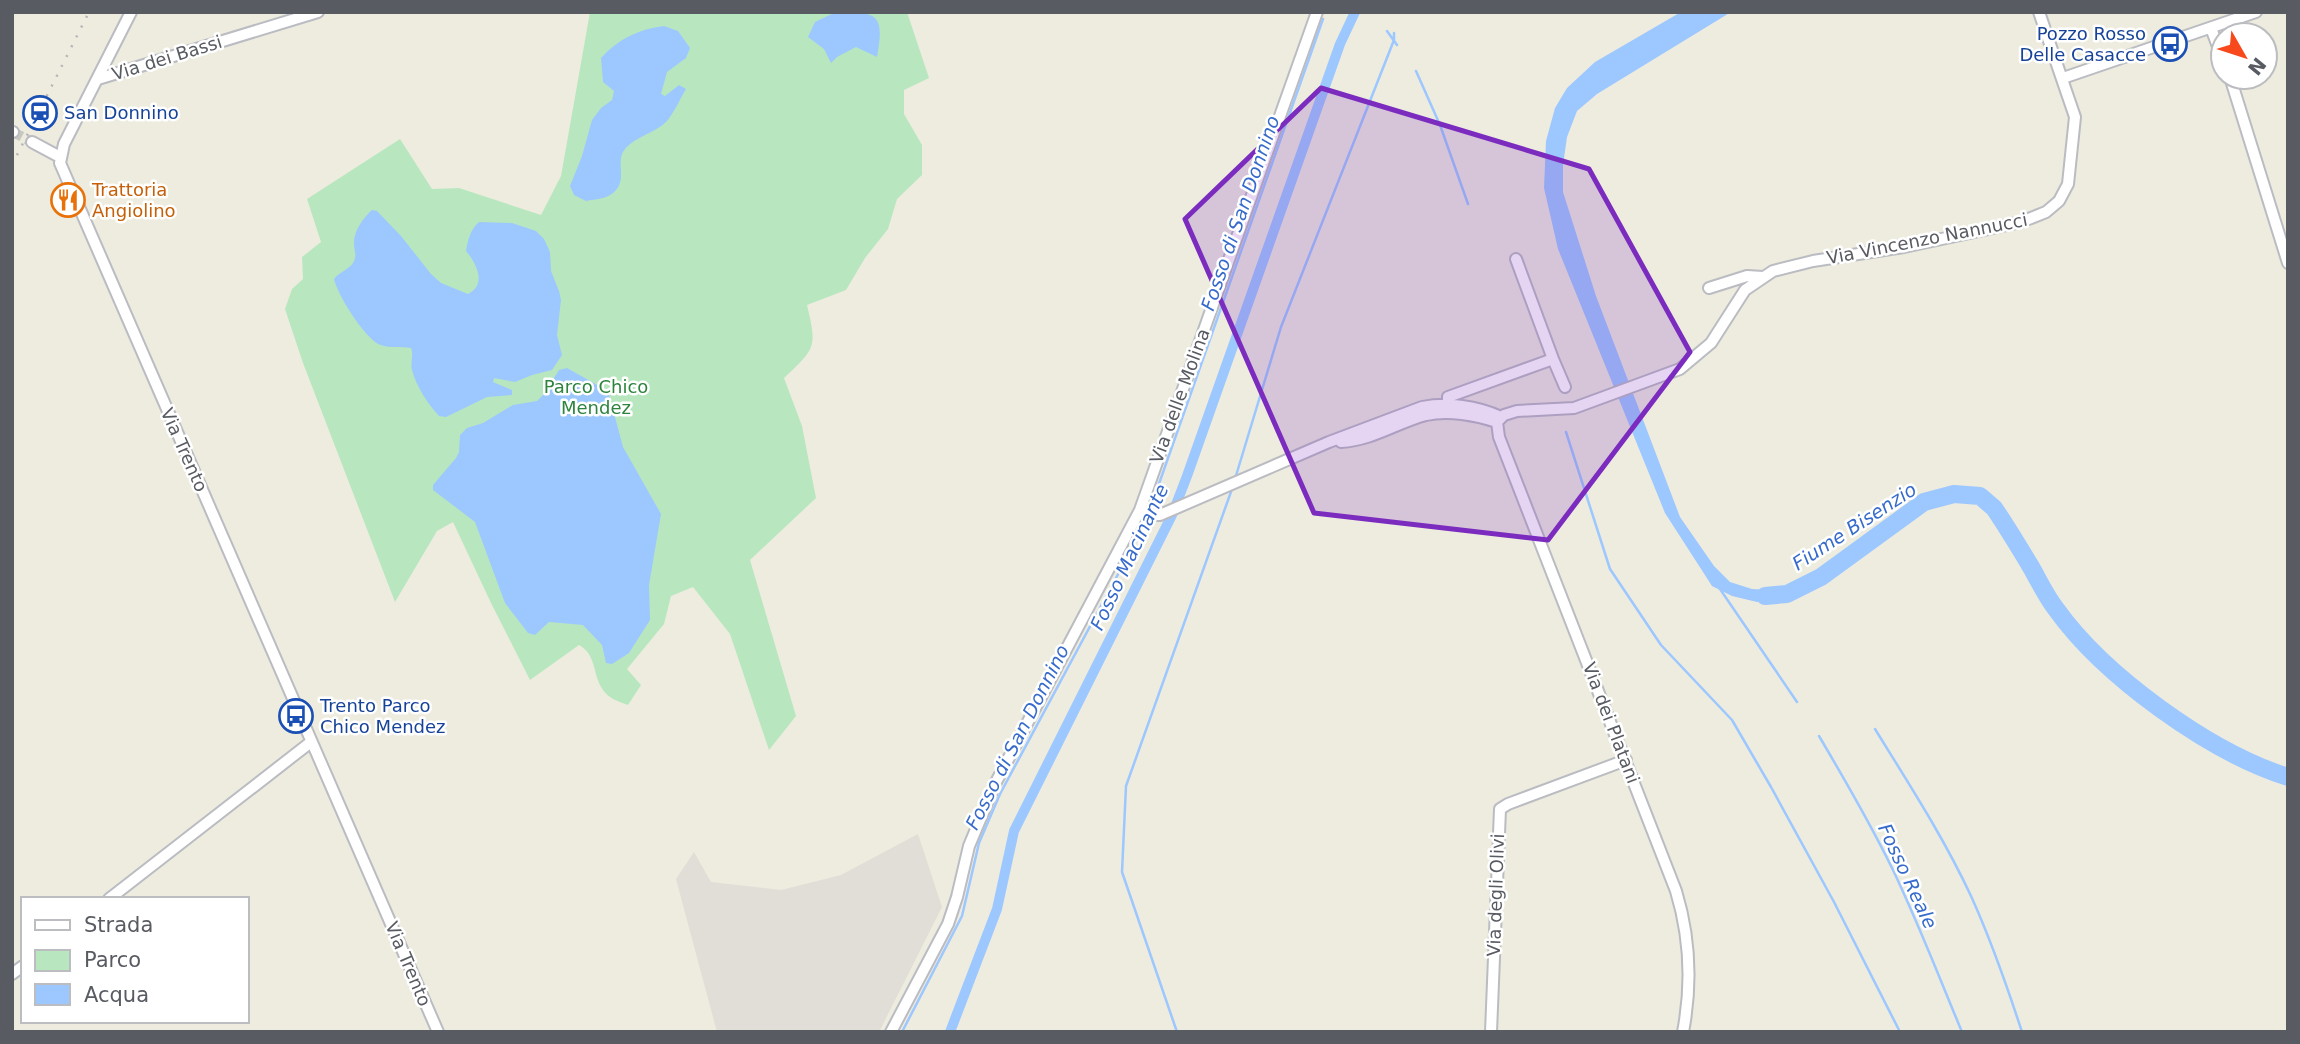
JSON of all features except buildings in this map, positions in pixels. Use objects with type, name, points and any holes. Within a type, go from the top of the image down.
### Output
[{"type":"street","points":[[98,79],[131,12]]},
{"type":"street","name":"Via dei Bassi","points":[[60,157],[98,79],[318,12]]},
{"type":"street","name":"Via delle Molina","points":[[891,1032],[947,924],[970,846],[995,784],[1140,510],[1317,12]]},
{"type":"street","name":"Via Vincenzo Nannucci","points":[[1499,420],[1517,411],[1574,408],[1680,369],[1711,343],[1745,290],[1773,271],[1812,261],[1904,247],[2021,222],[2046,212],[2059,201],[2070,177],[2075,117],[2039,12]]},
{"type":"street","points":[[2231,21],[2256,12]]},
{"type":"street","points":[[2063,78],[2209,29]]},
{"type":"street","points":[[2234,91],[2288,263]]},
{"type":"street","points":[[32,142],[60,157]]},
{"type":"street","name":"Via Trento","points":[[60,157],[68,182],[438,1032]]},
{"type":"street","points":[[1516,259],[1565,387]]},
{"type":"street","name":"Via Vincenzo Nannucci","points":[[1709,288],[1747,276],[1763,277]]},
{"type":"street","points":[[1448,409],[1448,397],[1553,359]]},
{"type":"street","points":[[1140,510],[1153,515],[1168,512],[1329,442],[1360,441],[1448,409],[1499,420]]},
{"type":"street","name":"Via dei Platani","points":[[1499,420],[1499,437],[1676,891],[1686,934],[1689,976],[1683,1032]]},
{"type":"street","points":[[112,897],[311,742]]},
{"type":"street","name":"Via degli Olivi","points":[[1491,1032],[1500,809],[1626,760]]},
{"type":"highlighted area","points":[[1321,88],[1589,169],[1690,352],[1548,540],[1314,513],[1185,219]]},
{"type":"shaded area","points":[[918,834],[942,907],[879,1032],[717,1032],[676,879],[694,852],[711,882],[781,890],[841,875]]},
{"type":"green space","name":"Parco Chico Mendez","points":[[590,12],[907,12],[929,78],[904,90],[904,114],[922,145],[922,175],[897,199],[888,229],[865,258],[846,290],[807,305],[813,339],[811,346],[808,353],[784,378],[802,426],[816,498],[750,560],[796,716],[769,750],[730,634],[693,587],[671,596],[664,624],[627,669],[641,685],[628,705],[605,693],[592,659],[579,645],[530,680],[453,522],[437,531],[395,602],[303,363],[285,309],[292,289],[303,279],[302,257],[321,242],[307,199],[400,139],[432,189],[459,188],[541,215],[561,176]]},
{"type":"water","points":[[836,12],[861,13],[875,18],[880,31],[877,57],[856,47],[831,63],[824,49],[808,37],[815,22]]},
{"type":"water","points":[[1681,12],[1731,12],[1597,94],[1577,111],[1567,137],[1563,192],[1596,296],[1680,517],[1714,566],[1730,582],[1752,589],[1770,590],[1788,586],[1789,599],[1757,602],[1732,596],[1712,586],[1665,513],[1558,249],[1544,188],[1546,141],[1555,108],[1567,88],[1595,62]]},
{"type":"water","points":[[664,26],[678,31],[690,48],[686,58],[667,72],[661,94],[665,96],[679,85],[686,89],[666,122],[625,149],[621,159],[621,180],[616,190],[606,197],[586,201],[574,195],[570,186],[592,120],[601,108],[612,100],[614,91],[603,82],[601,58],[614,45],[630,36]]},
{"type":"water","points":[[372,210],[377,211],[401,236],[441,283],[468,294],[474,290],[479,280],[474,262],[466,251],[471,232],[479,222],[512,223],[536,231],[544,239],[550,252],[551,271],[561,300],[557,335],[562,355],[552,370],[515,382],[494,378],[493,382],[512,390],[512,395],[487,397],[446,417],[439,416],[416,382],[411,348],[382,346],[372,339],[352,314],[334,279],[353,264],[355,235]]},
{"type":"water","points":[[567,368],[608,391],[623,447],[661,514],[649,585],[650,620],[629,653],[612,664],[606,663],[602,645],[583,625],[549,622],[535,635],[528,633],[505,603],[475,522],[433,490],[433,485],[456,458],[460,435],[467,428],[483,423],[513,405],[537,401],[559,370]]},
{"type":"waterway","name":"Fosso Macinante","points":[[950,1032],[997,909],[1014,831],[1172,515],[1340,44],[1355,12]]},
{"type":"waterway","name":"Fosso di San Donnino","points":[[1155,495],[1323,19]]},
{"type":"waterway","points":[[1387,31],[1397,45]]},
{"type":"waterway","points":[[1235,479],[1281,327],[1394,40],[1394,33]]},
{"type":"waterway","points":[[1416,71],[1440,125],[1468,204]]},
{"type":"waterway","points":[[1566,432],[1610,569],[1661,645],[1732,720],[1834,902],[1900,1032]]},
{"type":"waterway","points":[[1177,1032],[1122,872],[1126,786],[1232,489]]},
{"type":"waterway","name":"Fiume Bisenzio","points":[[1765,596],[1787,594],[1821,577],[1924,502],[1954,494],[1980,496],[1999,515],[2056,609],[2101,660],[2160,709],[2193,731],[2225,750],[2288,777]]},
{"type":"waterway","name":"Fosso di San Donnino","points":[[902,1032],[962,916],[979,843],[1000,794],[1138,537]]},
{"type":"waterway","points":[[1720,589],[1797,702]]},
{"type":"waterway","points":[[1875,729],[1961,874],[1985,929],[2022,1032]]},
{"type":"waterway","name":"Fosso Reale","points":[[1819,736],[1892,868],[1962,1032]]},
{"type":"tunnel","points":[[13,132],[32,142]]},
{"type":"railway","points":[[12,165],[89,12]]},
{"type":"place","name":"Pozzo Rosso Delle Casacce","points":[[2170,44]]},
{"type":"place","name":"San Donnino","points":[[40,113]]},
{"type":"place","name":"Trattoria Angiolino","points":[[68,200]]},
{"type":"place","name":"Trento Parco Chico Mendez","points":[[296,716]]}]
